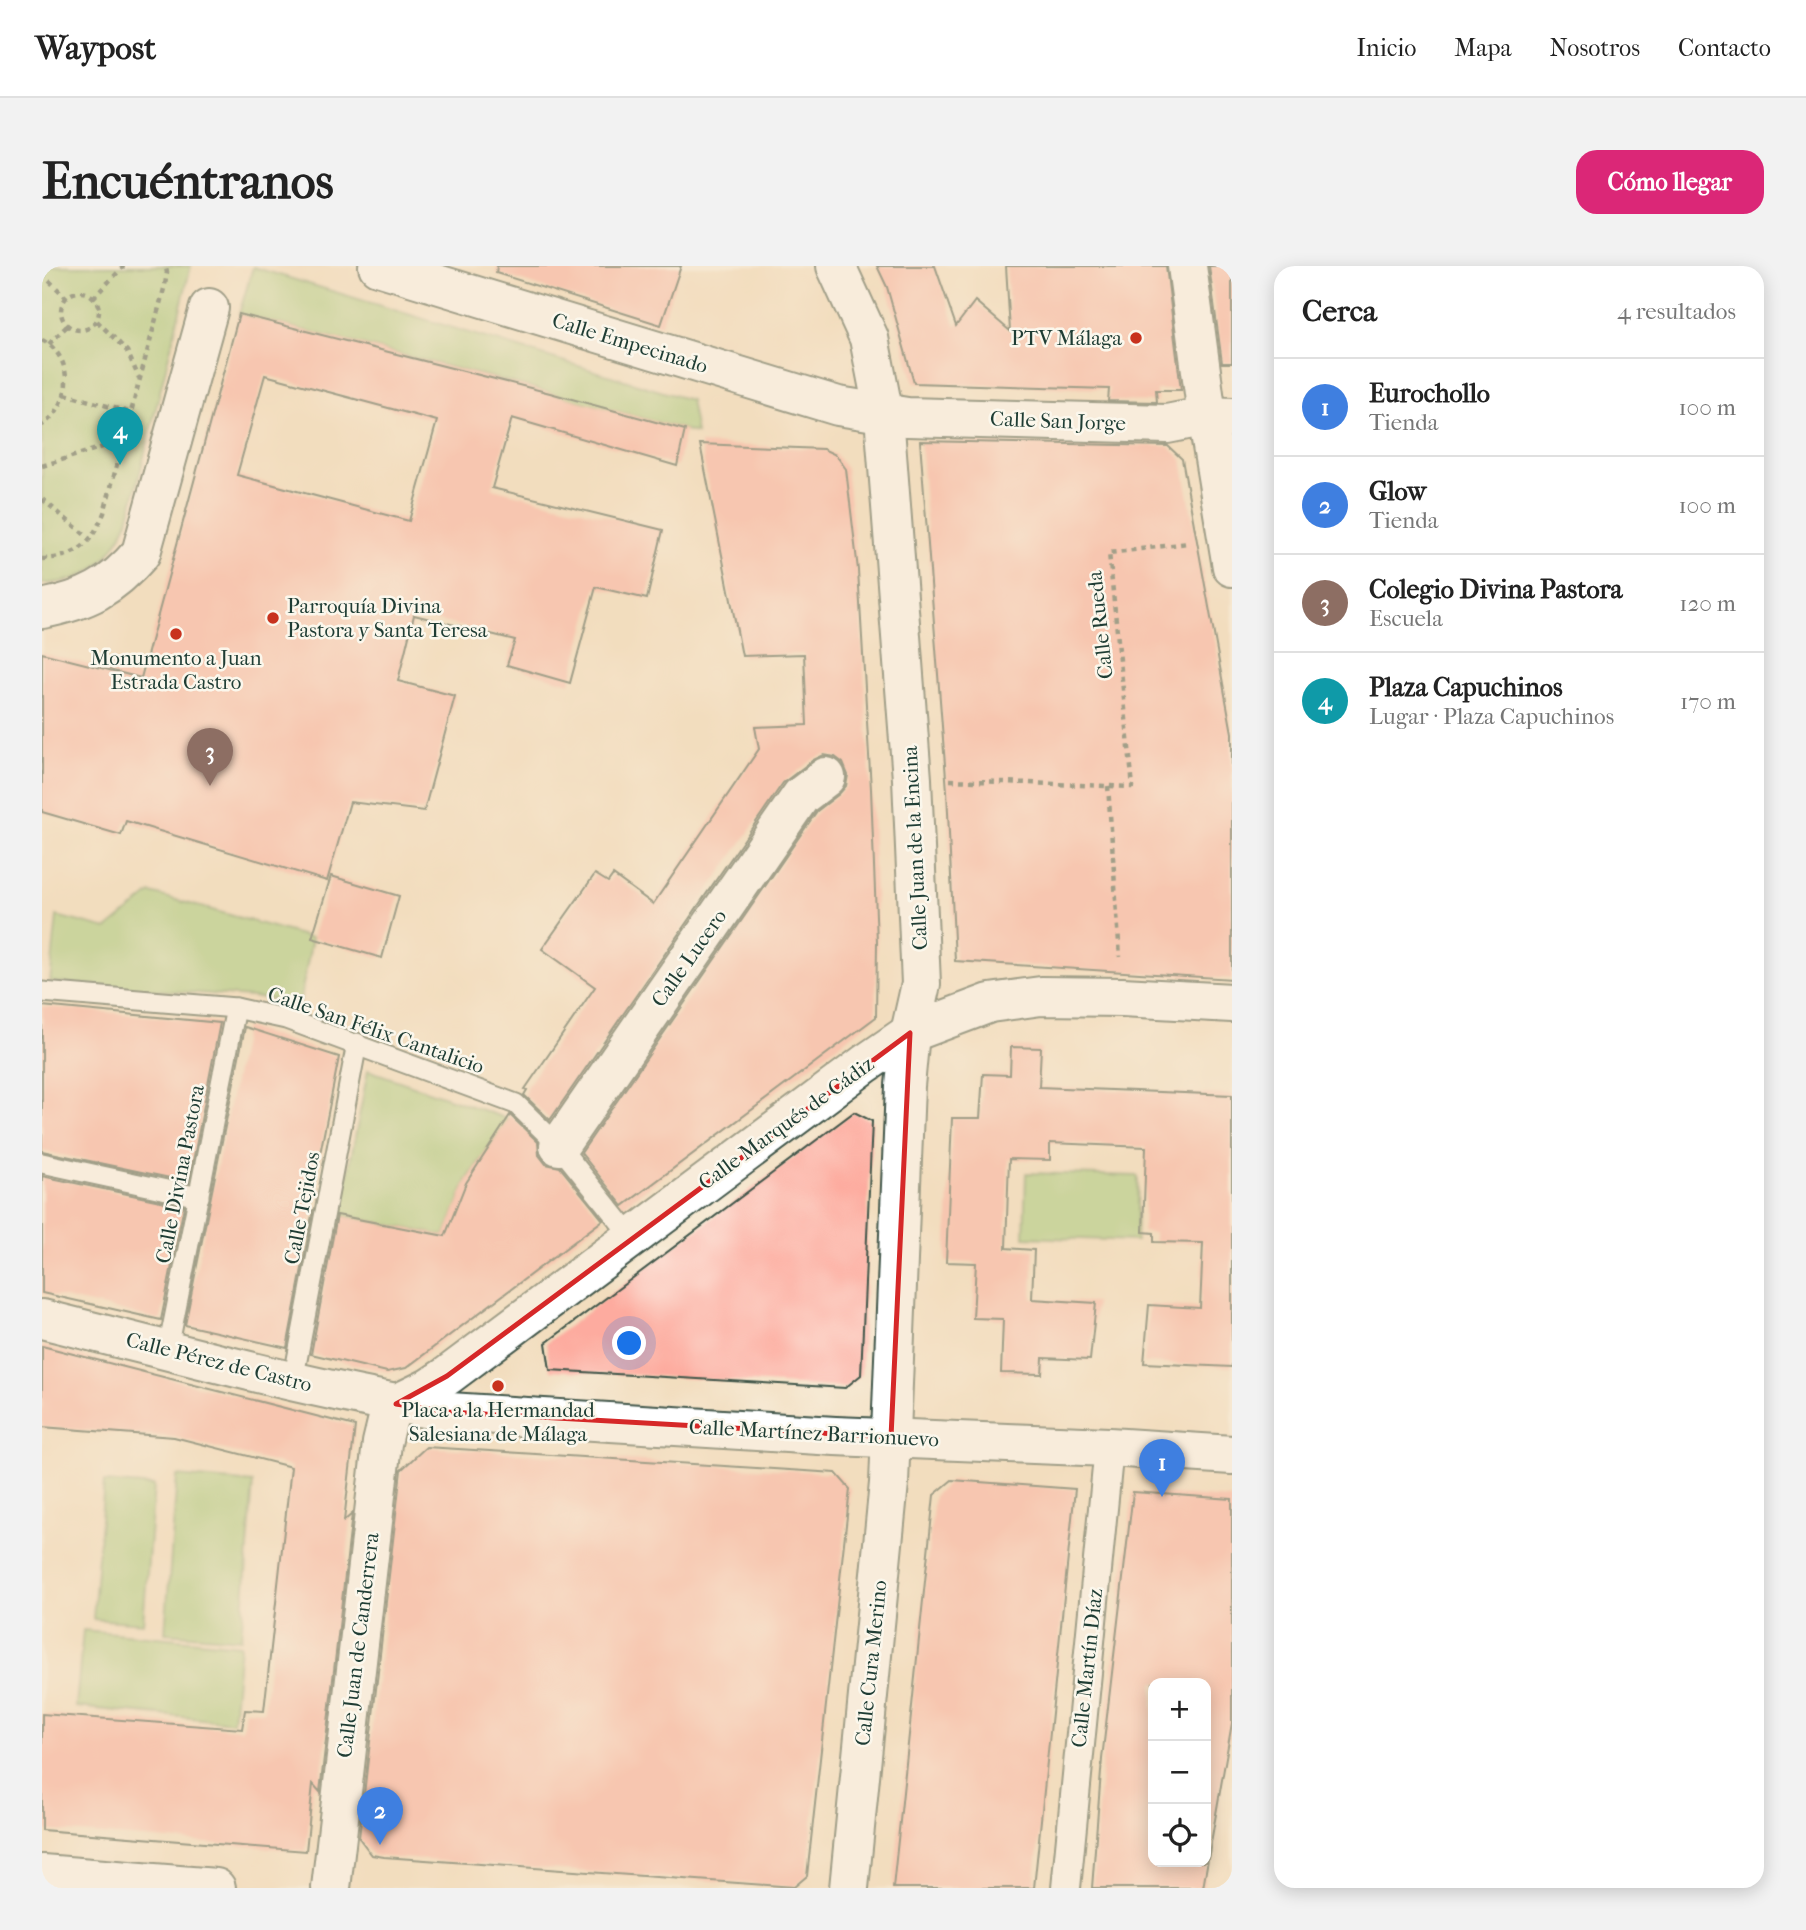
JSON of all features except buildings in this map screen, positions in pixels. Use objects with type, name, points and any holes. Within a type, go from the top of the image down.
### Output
[{"type":"street","name":"Calle Juan de la Encina","points":[[836,266],[869,338],[884,415],[912,779],[921,984],[911,1034],[904,1100],[891,1437]]},
{"type":"street","points":[[1187,266],[1219,417],[1230,553]]},
{"type":"street","name":"Calle Empecinado","points":[[383,267],[838,406],[884,415]]},
{"type":"street","points":[[42,609],[74,603],[103,588],[124,573],[141,553],[209,308]]},
{"type":"street","name":"Calle San Jorge","points":[[884,415],[1167,424],[1219,417]]},
{"type":"street","name":"Calle Lucero","points":[[559,1146],[801,796],[826,777]]},
{"type":"street","name":"Calle Marqués de Cádiz","points":[[396,1404],[447,1376],[865,1064],[911,1034],[990,1003],[1041,996],[1232,1003]]},
{"type":"street","name":"Calle Pérez de Castro","points":[[42,1319],[396,1404]]},
{"type":"street","name":"Calle Martínez Barrionuevo","points":[[396,1404],[449,1412],[1232,1455]]},
{"type":"street","name":"Calle Juan de Canderrera","points":[[331,1888],[382,1443],[388,1418],[396,1404]]},
{"type":"street","name":"Calle Cura Merino","points":[[849,1888],[889,1483],[891,1437]]},
{"type":"street","name":"Calle Martín Díaz","points":[[1066,1888],[1108,1447]]},
{"type":"street","points":[[42,1874],[216,1888]]},
{"type":"lane","name":"Calle San Félix Cantalicio","points":[[42,992],[236,1008],[286,1019],[516,1104],[559,1146],[632,1237]]},
{"type":"lane","name":"Calle Divina Pastora","points":[[168,1349],[236,1008]]},
{"type":"lane","name":"Calle Tejidos","points":[[293,1381],[357,1044]]},
{"type":"lane","points":[[42,1163],[199,1197]]},
{"type":"path","points":[[93,298],[124,266]]},
{"type":"path","points":[[42,559],[62,558],[82,548],[104,513],[165,285],[165,266]]},
{"type":"path","points":[[42,274],[67,298]]},
{"type":"path","points":[[83,292],[93,298],[99,311],[93,326],[83,330],[68,325],[62,314],[67,298],[83,292]]},
{"type":"path","points":[[96,321],[127,351],[139,379]]},
{"type":"path","points":[[49,344],[68,325]]},
{"type":"path","points":[[42,340],[49,344],[63,365],[67,379],[60,408],[42,425]]},
{"type":"path","points":[[65,394],[137,414]]},
{"type":"path","points":[[42,466],[123,441]]},
{"type":"path","points":[[42,499],[90,539]]},
{"type":"path","name":"Calle Rueda","points":[[945,780],[1133,787],[1109,553],[1230,553]]},
{"type":"path","points":[[1108,786],[1122,997]]},
{"type":"highlighted area","points":[[910,1033],[891,1437],[449,1412],[396,1404],[447,1376]]},
{"type":"green space","points":[[42,266],[191,266],[128,521],[114,548],[96,567],[73,579],[42,584]]},
{"type":"green space","points":[[253,267],[690,400],[696,433],[521,385],[239,314]]},
{"type":"green space","points":[[151,893],[312,938],[299,1006],[251,997],[50,982],[57,916],[107,929]]},
{"type":"green space","points":[[368,1070],[508,1119],[467,1180],[445,1236],[340,1215]]},
{"type":"green space","points":[[1026,1173],[1138,1176],[1136,1241],[1024,1237]]},
{"type":"green space","points":[[177,1476],[253,1483],[241,1639],[165,1633]]},
{"type":"green space","points":[[104,1482],[154,1486],[143,1623],[93,1619]]},
{"type":"green space","points":[[83,1630],[240,1645],[233,1722],[76,1707]]},
{"type":"place","name":"PTV Málaga","points":[[1136,338]]},
{"type":"place","name":"Plaza Capuchinos","points":[[120,465]]},
{"type":"place","name":"Parroquía Divina Pastora y Santa Teresa","points":[[273,618]]},
{"type":"place","name":"Monumento a Juan Estrada Castro","points":[[176,634]]},
{"type":"place","name":"Colegio Divina Pastora","points":[[210,786]]},
{"type":"place","name":"Placa a la Hermandad Salesiana de Málaga","points":[[498,1386]]},
{"type":"place","name":"Eurochollo","points":[[1162,1497]]},
{"type":"place","name":"Glow","points":[[380,1845]]}]
